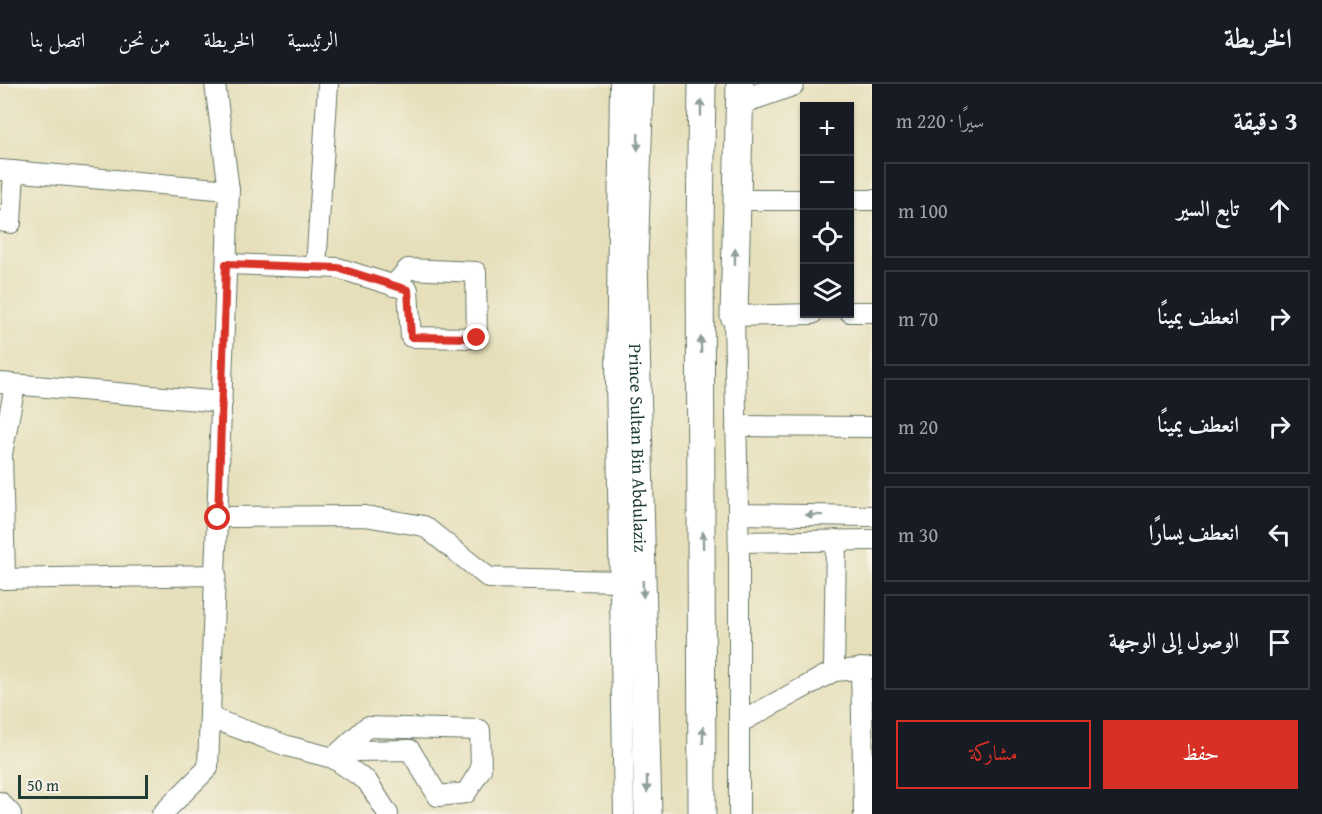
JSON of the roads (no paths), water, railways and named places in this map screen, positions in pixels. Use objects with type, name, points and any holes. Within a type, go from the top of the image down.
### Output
[{"type":"main road","name":"Prince Sultan Bin Abdulaziz","points":[[640,84],[634,261],[648,814]]},
{"type":"main road","points":[[702,84],[700,240],[702,814]]},
{"type":"main road","points":[[734,316],[739,94]]},
{"type":"street","points":[[162,814],[207,768],[211,718],[229,190],[215,84]]},
{"type":"street","points":[[316,267],[328,84]]},
{"type":"street","points":[[620,84],[615,378],[624,814]]},
{"type":"street","points":[[739,94],[792,84]]},
{"type":"street","points":[[0,221],[11,223],[7,171],[229,190]]},
{"type":"street","points":[[736,200],[800,200]]},
{"type":"street","points":[[854,200],[872,200]]},
{"type":"street","points":[[226,264],[338,268],[393,286],[408,290],[411,337],[477,338],[476,272],[408,269],[393,286]]},
{"type":"street","points":[[854,312],[872,312]]},
{"type":"street","points":[[739,814],[738,514],[734,316],[800,314]]},
{"type":"street","points":[[216,576],[3,579],[2,454],[8,384],[222,402]]},
{"type":"street","points":[[736,426],[872,426]]},
{"type":"street","points":[[738,514],[872,516]]},
{"type":"street","points":[[218,518],[365,516],[424,526],[489,578],[620,581]]},
{"type":"street","points":[[834,671],[836,540]]},
{"type":"street","points":[[738,542],[872,540]]},
{"type":"street","points":[[738,723],[834,671],[867,668],[864,814]]},
{"type":"street","points":[[211,718],[288,746],[333,758],[367,781],[388,814]]},
{"type":"street","points":[[367,727],[480,730],[481,769],[466,794],[438,796],[410,750],[357,751],[333,758],[367,727]]},
{"type":"street","points":[[0,802],[11,814]]}]
